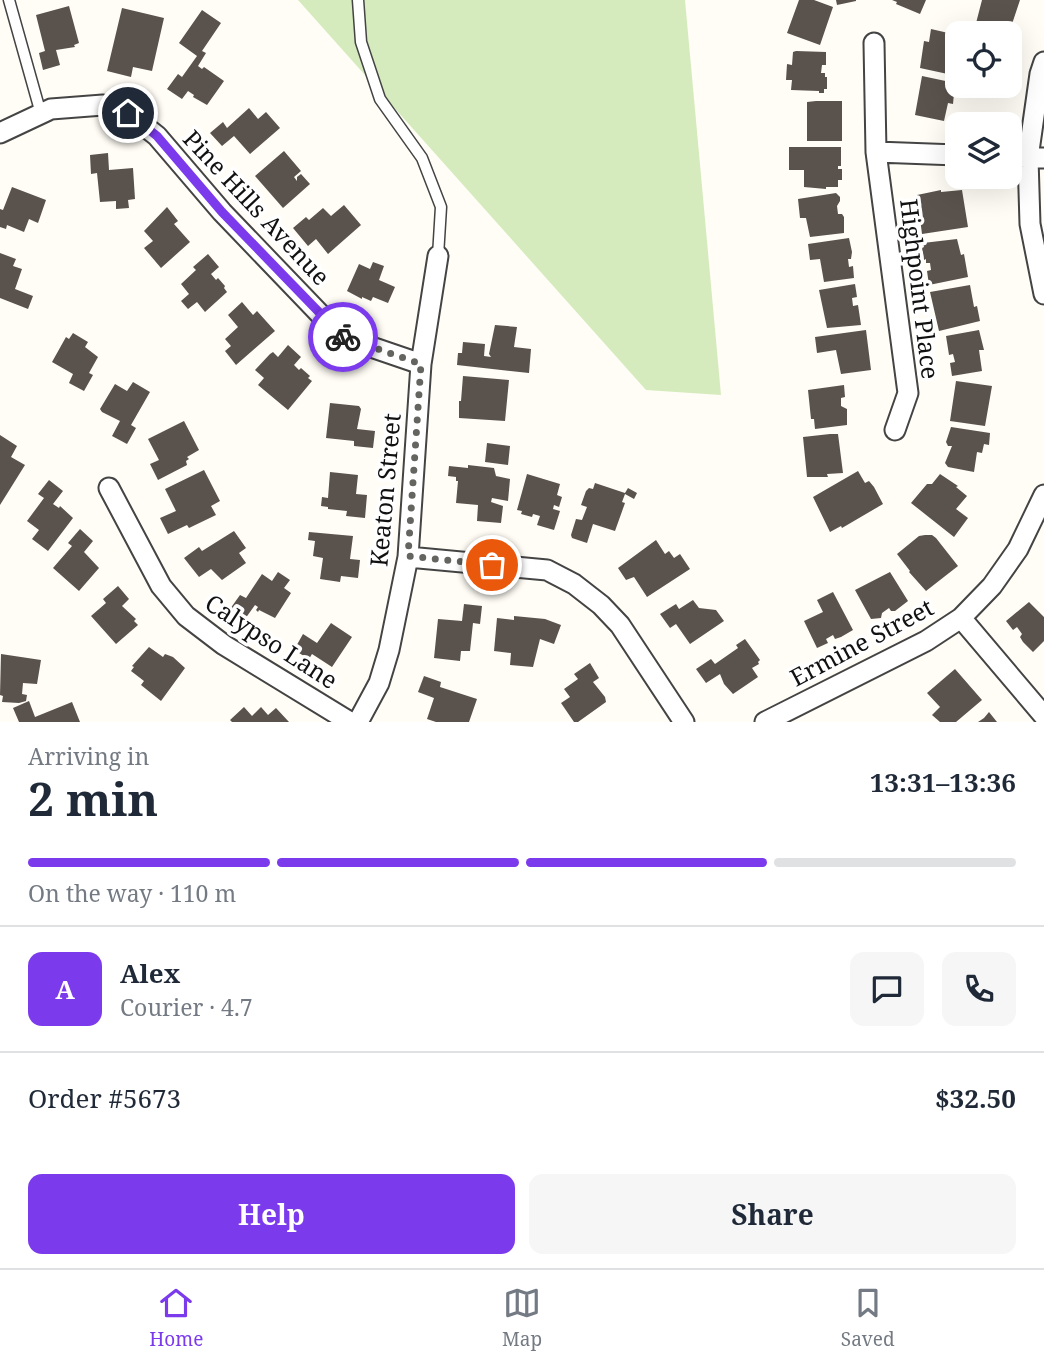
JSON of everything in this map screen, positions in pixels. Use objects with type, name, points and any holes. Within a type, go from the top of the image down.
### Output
[{"type":"street","name":"Highpoint Place","points":[[874,43],[876,152],[908,393],[895,430]]},
{"type":"street","points":[[1044,62],[1027,158],[1030,224],[1044,294]]},
{"type":"street","name":"Pine Hills Avenue","points":[[46,111],[103,105],[128,113],[157,136],[222,212],[342,337],[421,364]]},
{"type":"street","points":[[0,133],[46,111]]},
{"type":"street","points":[[876,152],[945,155]]},
{"type":"street","name":"Keaton Street","points":[[358,722],[379,683],[389,650],[408,556],[421,364],[438,256]]},
{"type":"street","name":"Calypso Lane","points":[[109,488],[161,586],[186,616],[224,645],[350,722]]},
{"type":"street","name":"Ermine Street","points":[[765,722],[926,640],[961,618],[992,586],[1018,549],[1044,495]]},
{"type":"street","points":[[408,556],[547,570],[574,584],[601,605],[620,625],[684,722]]},
{"type":"street","points":[[961,618],[1044,716]]},
{"type":"lane","points":[[9,0],[46,111]]},
{"type":"lane","points":[[358,0],[361,42],[380,99],[422,158],[441,207],[438,256]]},
{"type":"green space","points":[[298,0],[685,0],[721,395],[646,390]]},
{"type":"building","points":[[799,0],[814,0],[833,7],[820,45],[787,33]]},
{"type":"building","points":[[836,0],[856,0],[856,1],[837,5]]},
{"type":"building","points":[[892,0],[926,0],[920,14]]},
{"type":"building","points":[[982,0],[1020,0],[1013,21],[977,21]]},
{"type":"building","points":[[69,6],[79,43],[74,45],[75,47],[56,50],[60,65],[43,70],[39,53],[45,51],[36,15]]},
{"type":"building","points":[[122,8],[164,18],[152,71],[133,67],[131,77],[107,71]]},
{"type":"building","points":[[202,10],[221,23],[202,51],[206,53],[198,66],[202,69],[204,67],[224,81],[207,105],[188,91],[182,99],[167,89],[178,74],[182,77],[197,56],[179,43]]},
{"type":"building","points":[[931,29],[945,32],[945,73],[920,68],[924,41],[929,42]]},
{"type":"building","points":[[793,52],[826,52],[826,65],[822,65],[821,73],[825,73],[827,77],[827,89],[824,89],[824,93],[791,90],[792,80],[786,80],[787,64],[792,65]]},
{"type":"building","points":[[922,76],[945,81],[945,98],[954,98],[953,104],[948,103],[944,121],[915,115]]},
{"type":"building","points":[[842,101],[842,141],[807,141],[807,102]]},
{"type":"building","points":[[249,108],[258,119],[266,112],[280,128],[250,154],[234,136],[222,146],[210,133],[223,122],[227,128]]},
{"type":"building","points":[[789,147],[841,147],[841,166],[838,166],[838,169],[842,169],[842,180],[838,180],[838,187],[804,187],[804,170],[789,170]]},
{"type":"building","points":[[284,151],[301,171],[294,177],[297,181],[301,174],[310,184],[283,208],[255,176]]},
{"type":"building","points":[[108,153],[109,170],[133,168],[135,199],[128,200],[129,208],[116,209],[116,201],[100,202],[97,173],[91,174],[90,155]]},
{"type":"building","points":[[12,187],[46,200],[38,223],[29,219],[24,232],[7,225],[6,229],[0,227],[0,209],[3,210]]},
{"type":"building","points":[[941,190],[962,190],[968,227],[922,234],[917,195]]},
{"type":"building","points":[[836,193],[840,197],[838,214],[844,217],[844,233],[810,237],[806,218],[800,218],[798,199]]},
{"type":"building","points":[[344,205],[361,225],[328,254],[316,239],[308,246],[293,228],[306,217],[309,220],[323,208],[331,216]]},
{"type":"building","points":[[167,207],[178,221],[174,224],[190,242],[161,268],[144,248],[153,241],[144,231]]},
{"type":"building","points":[[849,238],[852,252],[851,259],[848,259],[849,267],[853,266],[854,278],[824,282],[820,259],[810,260],[808,244]]},
{"type":"building","points":[[957,239],[961,255],[964,254],[968,277],[929,285],[927,271],[931,270],[930,263],[924,260],[923,243]]},
{"type":"building","points":[[0,253],[16,259],[13,266],[22,269],[15,289],[33,296],[28,309],[0,298]]},
{"type":"building","points":[[208,254],[219,267],[211,274],[216,280],[218,278],[227,292],[205,312],[197,302],[188,309],[181,301],[189,294],[181,284],[196,270],[193,267]]},
{"type":"building","points":[[373,262],[384,266],[379,280],[395,287],[388,303],[373,297],[371,301],[362,299],[347,291],[359,264],[370,269]]},
{"type":"building","points":[[855,284],[857,297],[852,298],[853,306],[858,305],[861,325],[827,328],[819,290]]},
{"type":"building","points":[[970,285],[980,321],[939,331],[930,292]]},
{"type":"building","points":[[242,302],[253,315],[257,311],[275,331],[236,365],[225,351],[231,346],[225,339],[238,327],[228,315]]},
{"type":"building","points":[[495,325],[517,327],[514,347],[531,349],[529,373],[457,365],[463,342],[485,344],[484,356],[491,357],[489,354]]},
{"type":"building","points":[[866,330],[871,370],[841,374],[836,350],[817,353],[815,337]]},
{"type":"building","points":[[979,330],[984,350],[979,350],[982,371],[952,376],[950,363],[955,362],[953,354],[949,355],[946,336]]},
{"type":"building","points":[[73,333],[88,342],[85,347],[98,357],[89,373],[93,375],[84,391],[69,383],[73,374],[52,362],[66,337],[69,339]]},
{"type":"building","points":[[288,345],[301,357],[294,365],[310,376],[308,378],[312,381],[288,410],[258,385],[264,378],[255,370],[270,354],[273,352],[278,357]]},
{"type":"building","points":[[463,376],[509,380],[505,421],[459,418]]},
{"type":"building","points":[[956,381],[992,386],[985,426],[950,421]]},
{"type":"building","points":[[133,382],[150,392],[131,425],[136,428],[127,444],[112,436],[120,421],[100,409],[115,384],[127,391]]},
{"type":"building","points":[[844,385],[845,397],[841,398],[841,406],[847,409],[847,425],[815,429],[814,419],[811,419],[808,390]]},
{"type":"building","points":[[330,403],[359,406],[361,409],[357,429],[375,431],[373,448],[354,446],[354,441],[326,438]]},
{"type":"building","points":[[184,421],[199,450],[187,457],[187,465],[158,480],[150,464],[159,460],[148,439]]},
{"type":"building","points":[[951,427],[990,433],[989,445],[984,444],[982,453],[977,452],[974,472],[948,467],[945,463],[952,446],[948,446],[946,442]]},
{"type":"building","points":[[838,434],[843,473],[827,474],[828,477],[807,477],[803,437]]},
{"type":"building","points":[[0,435],[17,446],[11,457],[25,465],[0,505]]},
{"type":"building","points":[[487,443],[510,446],[508,465],[485,462]]},
{"type":"building","points":[[468,465],[494,468],[496,476],[510,479],[508,501],[492,498],[491,502],[503,506],[501,523],[477,521],[478,505],[456,503],[458,481],[456,477],[448,476],[449,466],[468,468]]},
{"type":"building","points":[[204,470],[220,501],[211,506],[216,515],[189,528],[187,525],[168,534],[160,518],[176,511],[165,489]]},
{"type":"building","points":[[858,471],[865,483],[869,481],[874,487],[883,504],[830,532],[813,497]]},
{"type":"building","points":[[330,472],[358,475],[356,494],[367,495],[365,518],[346,516],[347,511],[321,506],[322,497],[328,498]]},
{"type":"building","points":[[527,474],[560,484],[557,495],[562,497],[559,507],[554,505],[553,509],[560,511],[554,530],[537,525],[540,516],[533,514],[532,517],[517,510]]},
{"type":"building","points":[[940,474],[967,496],[956,509],[968,518],[954,537],[911,503],[927,484],[932,484]]},
{"type":"building","points":[[49,480],[63,491],[53,504],[59,508],[60,506],[73,518],[48,551],[32,539],[39,530],[27,521],[44,498],[38,494]]},
{"type":"building","points":[[595,483],[625,493],[628,488],[637,493],[634,499],[625,494],[622,502],[625,503],[615,531],[593,524],[587,543],[572,538],[571,535],[576,519],[582,520],[587,507],[581,505],[586,491],[593,489]]},
{"type":"building","points":[[80,529],[93,541],[84,552],[99,568],[79,591],[53,568],[72,546],[68,543]]},
{"type":"building","points":[[234,531],[246,548],[239,553],[246,563],[222,580],[211,569],[199,577],[184,558],[199,547],[202,551]]},
{"type":"building","points":[[309,532],[353,536],[350,559],[360,560],[358,578],[341,576],[340,582],[320,579],[323,558],[313,556],[315,541],[308,540]]},
{"type":"building","points":[[919,536],[936,538],[958,566],[926,591],[897,554]]},
{"type":"building","points":[[656,540],[665,554],[669,551],[674,558],[680,554],[690,569],[647,597],[634,577],[626,580],[618,568]]},
{"type":"building","points":[[278,572],[290,580],[284,588],[291,593],[275,618],[259,610],[258,612],[255,605],[245,619],[230,609],[240,595],[246,598],[262,574],[272,581]]},
{"type":"building","points":[[890,572],[908,601],[895,611],[889,608],[882,613],[881,618],[871,619],[855,590]]},
{"type":"building","points":[[118,586],[129,599],[122,606],[136,619],[134,621],[138,625],[116,644],[91,616],[106,603],[103,599]]},
{"type":"building","points":[[833,592],[853,630],[835,639],[833,635],[826,639],[828,643],[817,648],[804,621],[823,612],[817,600]]},
{"type":"building","points":[[693,600],[699,608],[716,610],[724,621],[690,644],[676,624],[670,628],[660,614],[676,604],[679,609]]},
{"type":"building","points":[[1029,602],[1044,617],[1044,641],[1033,652],[1023,642],[1017,627],[1013,630],[1006,621]]},
{"type":"building","points":[[464,604],[482,606],[480,624],[473,623],[470,651],[461,651],[460,661],[434,658],[438,619],[462,621]]},
{"type":"building","points":[[514,616],[545,619],[561,625],[554,644],[540,639],[533,667],[510,665],[511,653],[494,651],[497,618],[514,620]]},
{"type":"building","points":[[331,623],[352,637],[332,667],[312,654],[309,659],[294,650],[303,634],[317,643]]},
{"type":"building","points":[[745,639],[760,660],[759,664],[752,668],[758,677],[733,694],[720,674],[706,683],[696,669],[711,659],[715,664],[738,648],[736,645]]},
{"type":"building","points":[[149,647],[163,657],[165,654],[173,657],[185,668],[161,701],[141,685],[144,681],[131,671],[134,667],[132,666]]},
{"type":"building","points":[[1,654],[41,660],[37,684],[23,683],[22,694],[27,695],[26,701],[2,702]]},
{"type":"building","points":[[590,663],[599,678],[593,682],[606,702],[578,722],[574,722],[561,703],[570,697],[564,689],[578,679],[574,674]]},
{"type":"building","points":[[955,669],[982,700],[956,722],[940,722],[932,715],[940,707],[927,693]]},
{"type":"building","points":[[424,676],[441,682],[440,687],[477,699],[469,722],[436,722],[427,719],[434,698],[418,692]]},
{"type":"building","points":[[29,701],[35,717],[72,702],[80,722],[19,722],[13,708]]},
{"type":"building","points":[[244,707],[252,716],[261,707],[268,715],[276,708],[289,722],[232,722],[230,720]]},
{"type":"building","points":[[989,712],[997,722],[978,722],[984,718]]},
{"type":"way so far","points":[[343,337],[421,364],[408,556],[492,565]]},
{"type":"route","points":[[128,113],[157,136],[222,212],[343,337]]}]
